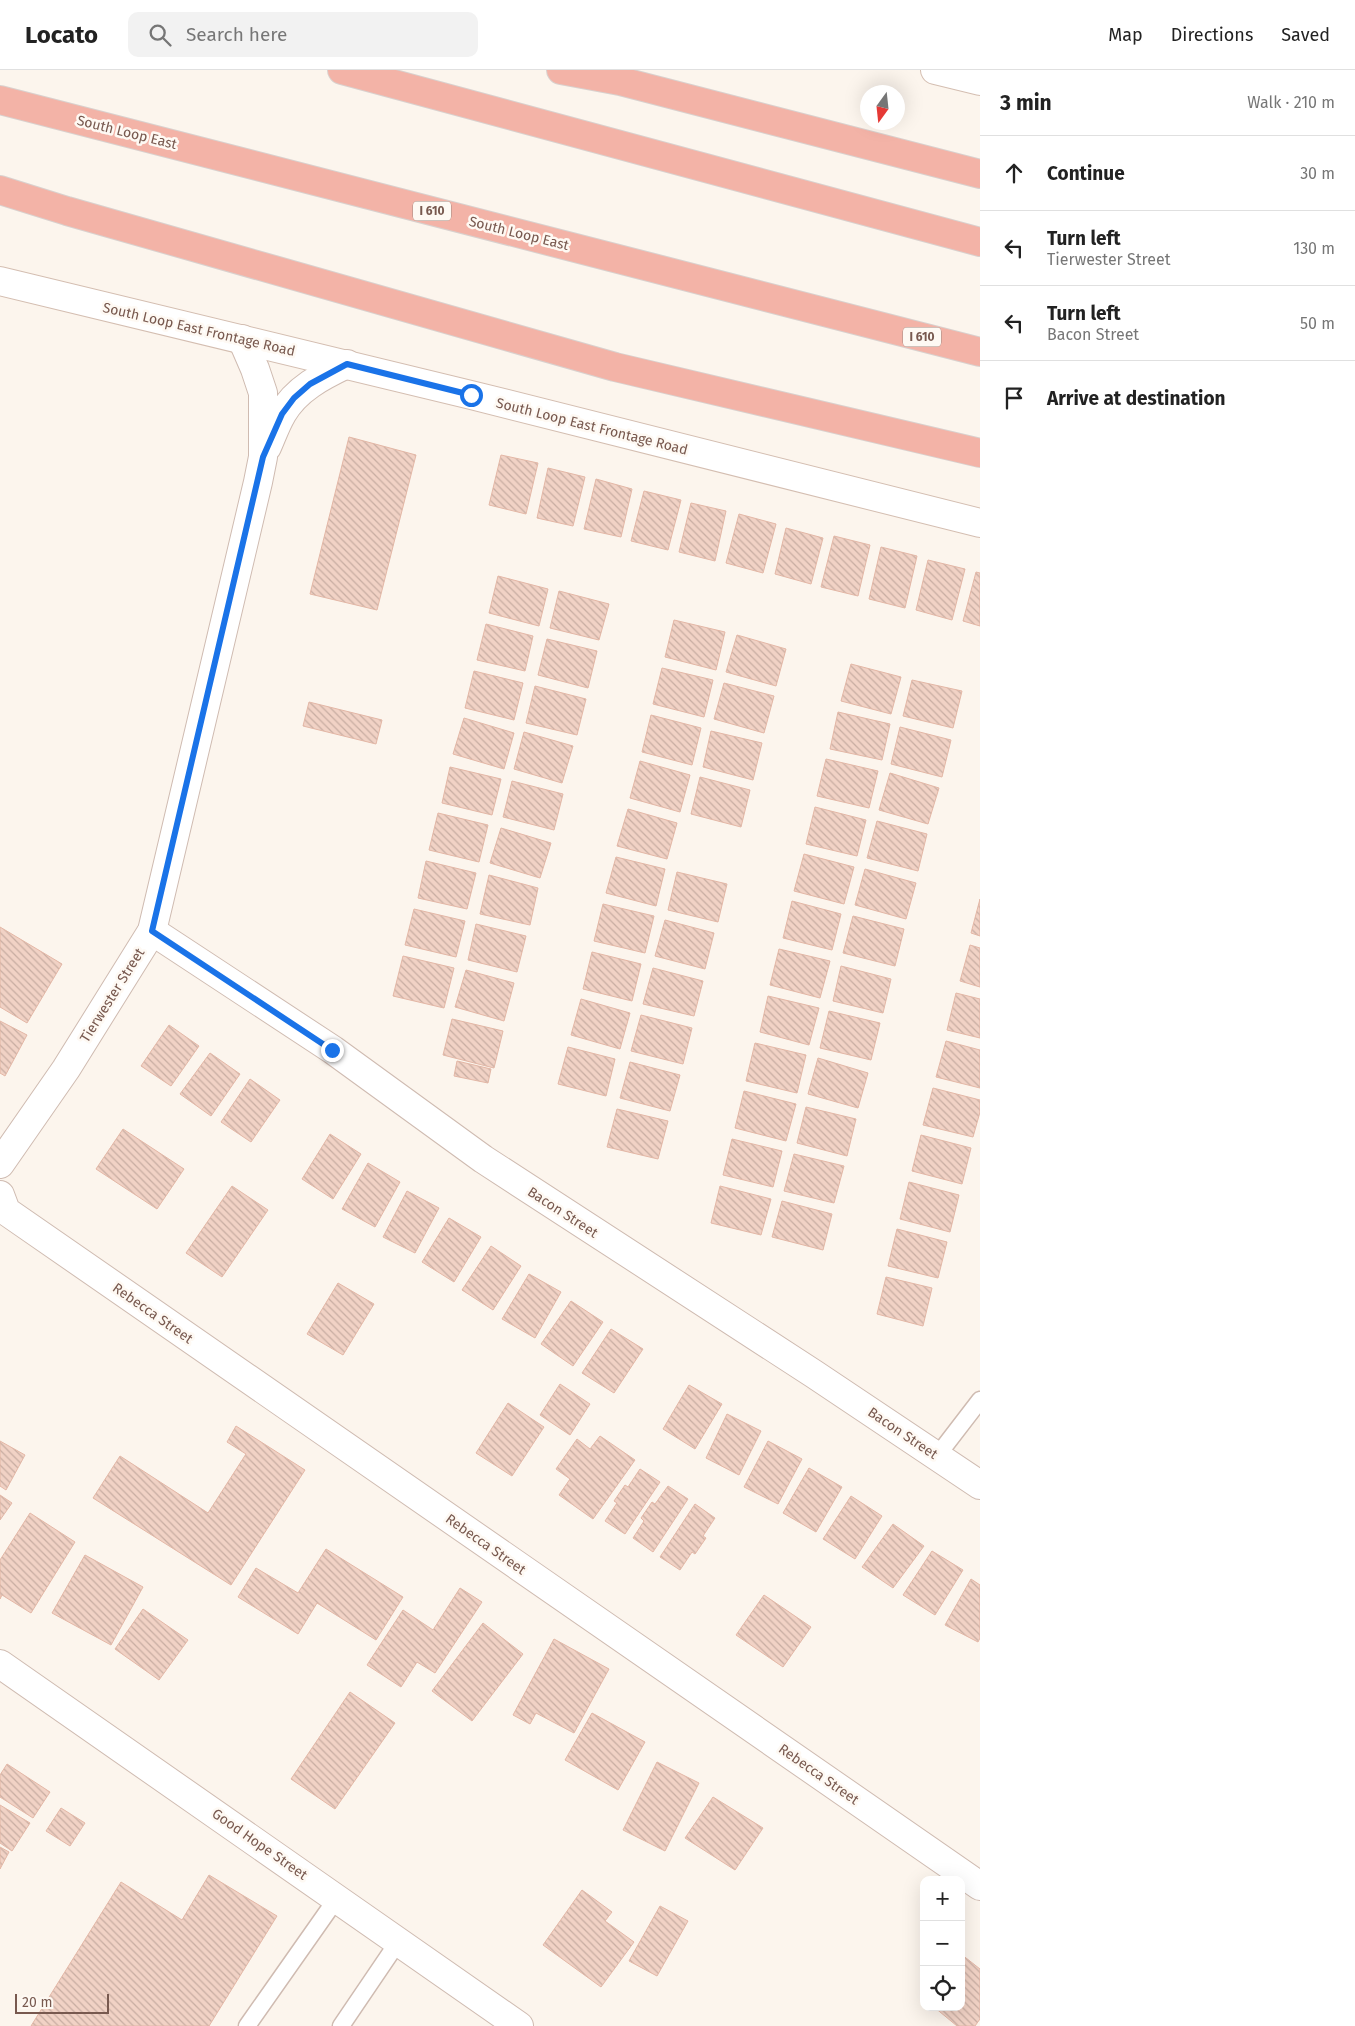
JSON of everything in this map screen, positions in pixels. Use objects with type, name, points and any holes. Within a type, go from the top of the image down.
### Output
[{"type":"highway","points":[[342,70],[980,242]]},
{"type":"highway","points":[[561,70],[620,81],[980,174]]},
{"type":"highway","points":[[588,70],[620,81]]},
{"type":"highway","name":"South Loop East","points":[[0,100],[980,352]]},
{"type":"highway","points":[[0,190],[67,211],[615,367],[980,453]]},
{"type":"highway","points":[[0,211],[67,211]]},
{"type":"street","points":[[945,71],[980,81]]},
{"type":"street","name":"South Loop East Frontage Road","points":[[0,282],[347,364],[980,523]]},
{"type":"street","name":"Tierwester Street","points":[[242,339],[255,368],[263,393],[263,457]]},
{"type":"street","name":"Tierwester Street","points":[[0,1164],[66,1068],[152,931],[263,457],[282,414],[294,398],[310,384],[347,364]]},
{"type":"street","name":"Bacon Street","points":[[152,931],[332,1050],[483,1159],[814,1374],[980,1485]]},
{"type":"street","name":"Rebecca Street","points":[[0,1195],[6,1212],[980,1886]]},
{"type":"street","name":"Good Hope Street","points":[[0,1664],[519,2026]]},
{"type":"lane","points":[[937,1456],[980,1400]]},
{"type":"lane","points":[[248,2026],[337,1898]]},
{"type":"lane","points":[[341,2026],[398,1942]]},
{"type":"building","points":[[349,437],[416,455],[377,610],[310,594]]},
{"type":"building","points":[[501,455],[538,463],[526,514],[489,505]]},
{"type":"building","points":[[548,468],[585,477],[573,526],[537,518]]},
{"type":"building","points":[[596,479],[632,489],[621,537],[584,529]]},
{"type":"building","points":[[644,491],[681,500],[668,550],[631,541]]},
{"type":"building","points":[[691,503],[726,511],[715,561],[679,552]]},
{"type":"building","points":[[739,514],[776,524],[763,573],[726,563]]},
{"type":"building","points":[[786,528],[823,538],[811,584],[775,574]]},
{"type":"building","points":[[834,536],[870,545],[858,596],[821,587]]},
{"type":"building","points":[[881,547],[917,556],[905,608],[869,599]]},
{"type":"building","points":[[928,560],[965,569],[952,620],[916,610]]},
{"type":"building","points":[[976,572],[980,573],[980,626],[963,621]]},
{"type":"building","points":[[498,576],[548,589],[539,626],[489,613]]},
{"type":"building","points":[[559,591],[609,604],[599,640],[550,628]]},
{"type":"building","points":[[674,620],[725,632],[716,670],[665,657]]},
{"type":"building","points":[[486,624],[533,636],[525,671],[477,660]]},
{"type":"building","points":[[737,635],[786,649],[776,686],[726,672]]},
{"type":"building","points":[[547,639],[597,651],[588,688],[538,675]]},
{"type":"building","points":[[851,664],[901,677],[891,714],[841,701]]},
{"type":"building","points":[[662,668],[713,680],[704,717],[653,704]]},
{"type":"building","points":[[474,671],[523,683],[514,720],[465,708]]},
{"type":"building","points":[[912,680],[962,691],[953,728],[903,716]]},
{"type":"building","points":[[724,683],[774,696],[764,733],[714,719]]},
{"type":"building","points":[[535,686],[586,699],[577,735],[526,723]]},
{"type":"building","points":[[309,702],[382,720],[376,744],[303,726]]},
{"type":"building","points":[[838,712],[890,724],[882,760],[830,749]]},
{"type":"building","points":[[651,715],[701,728],[692,765],[642,752]]},
{"type":"building","points":[[464,718],[514,733],[504,769],[453,754]]},
{"type":"building","points":[[900,727],[951,740],[942,777],[891,764]]},
{"type":"building","points":[[711,731],[762,743],[753,780],[703,767]]},
{"type":"building","points":[[524,732],[573,746],[562,783],[514,769]]},
{"type":"building","points":[[826,759],[878,771],[869,808],[817,796]]},
{"type":"building","points":[[640,761],[690,775],[680,812],[630,798]]},
{"type":"building","points":[[450,767],[501,779],[492,815],[442,803]]},
{"type":"building","points":[[890,773],[939,788],[928,824],[879,810]]},
{"type":"building","points":[[700,777],[750,790],[741,827],[691,814]]},
{"type":"building","points":[[512,781],[563,794],[554,830],[503,817]]},
{"type":"building","points":[[815,807],[866,820],[857,856],[806,844]]},
{"type":"building","points":[[628,809],[677,823],[667,859],[617,846]]},
{"type":"building","points":[[438,813],[488,825],[479,862],[429,850]]},
{"type":"building","points":[[877,821],[927,834],[918,871],[867,858]]},
{"type":"building","points":[[501,828],[551,843],[540,878],[490,863]]},
{"type":"building","points":[[804,854],[854,867],[844,904],[794,891]]},
{"type":"building","points":[[616,857],[665,869],[656,906],[606,893]]},
{"type":"building","points":[[426,861],[476,873],[467,909],[418,898]]},
{"type":"building","points":[[865,869],[916,883],[906,919],[855,905]]},
{"type":"building","points":[[677,872],[727,884],[718,922],[668,910]]},
{"type":"building","points":[[489,875],[538,888],[530,925],[480,914]]},
{"type":"building","points":[[980,899],[980,936],[971,933]]},
{"type":"building","points":[[792,901],[841,914],[832,950],[783,938]]},
{"type":"building","points":[[603,904],[654,916],[645,953],[594,941]]},
{"type":"building","points":[[414,909],[465,921],[456,957],[405,945]]},
{"type":"building","points":[[853,916],[904,929],[895,966],[843,953]]},
{"type":"building","points":[[665,920],[714,933],[705,969],[655,956]]},
{"type":"building","points":[[476,924],[526,936],[517,972],[468,960]]},
{"type":"building","points":[[0,927],[62,964],[27,1023],[0,1007]]},
{"type":"building","points":[[970,945],[980,948],[980,987],[960,981]]},
{"type":"building","points":[[779,949],[830,961],[820,998],[770,985]]},
{"type":"building","points":[[592,952],[641,964],[632,1001],[583,989]]},
{"type":"building","points":[[403,956],[454,968],[444,1008],[393,996]]},
{"type":"building","points":[[841,966],[891,979],[883,1013],[833,1001]]},
{"type":"building","points":[[653,968],[703,981],[694,1016],[643,1004]]},
{"type":"building","points":[[466,970],[514,983],[504,1021],[455,1007]]},
{"type":"building","points":[[956,993],[980,999],[980,1038],[947,1030]]},
{"type":"building","points":[[768,996],[819,1008],[809,1045],[760,1032]]},
{"type":"building","points":[[581,999],[630,1013],[620,1049],[571,1035]]},
{"type":"building","points":[[829,1011],[880,1023],[871,1060],[820,1048]]},
{"type":"building","points":[[641,1015],[692,1028],[683,1064],[631,1051]]},
{"type":"building","points":[[452,1019],[503,1031],[494,1068],[443,1055]]},
{"type":"building","points":[[0,1021],[27,1035],[5,1076],[0,1073]]},
{"type":"building","points":[[169,1025],[199,1046],[171,1086],[141,1066]]},
{"type":"building","points":[[946,1041],[980,1050],[980,1088],[936,1077]]},
{"type":"building","points":[[755,1043],[806,1055],[797,1093],[746,1081]]},
{"type":"building","points":[[568,1047],[615,1059],[606,1096],[558,1084]]},
{"type":"building","points":[[210,1053],[240,1074],[211,1116],[180,1094]]},
{"type":"building","points":[[818,1058],[868,1073],[858,1108],[808,1094]]},
{"type":"building","points":[[457,1061],[491,1069],[488,1083],[454,1076]]},
{"type":"building","points":[[630,1062],[680,1075],[670,1111],[620,1098]]},
{"type":"building","points":[[250,1079],[280,1100],[251,1142],[221,1122]]},
{"type":"building","points":[[933,1088],[980,1100],[980,1112],[973,1137],[923,1125]]},
{"type":"building","points":[[744,1091],[796,1104],[786,1141],[735,1128]]},
{"type":"building","points":[[806,1107],[856,1119],[847,1156],[797,1143]]},
{"type":"building","points":[[617,1109],[668,1121],[658,1159],[607,1147]]},
{"type":"building","points":[[123,1129],[184,1169],[157,1209],[96,1169]]},
{"type":"building","points":[[330,1134],[361,1154],[333,1199],[302,1179]]},
{"type":"building","points":[[921,1135],[971,1148],[962,1184],[912,1171]]},
{"type":"building","points":[[732,1139],[782,1151],[773,1187],[723,1175]]},
{"type":"building","points":[[794,1154],[844,1166],[834,1203],[784,1191]]},
{"type":"building","points":[[368,1163],[400,1182],[375,1227],[342,1209]]},
{"type":"building","points":[[909,1182],[959,1195],[950,1232],[900,1219]]},
{"type":"building","points":[[232,1186],[268,1210],[222,1277],[186,1253]]},
{"type":"building","points":[[720,1186],[771,1199],[761,1235],[711,1223]]},
{"type":"building","points":[[407,1191],[439,1208],[415,1253],[383,1237]]},
{"type":"building","points":[[782,1201],[832,1214],[823,1250],[772,1237]]},
{"type":"building","points":[[449,1218],[481,1237],[454,1282],[422,1262]]},
{"type":"building","points":[[897,1229],[947,1242],[938,1278],[888,1266]]},
{"type":"building","points":[[491,1246],[521,1266],[493,1310],[462,1290]]},
{"type":"building","points":[[529,1274],[561,1292],[535,1338],[502,1319]]},
{"type":"building","points":[[886,1277],[932,1288],[923,1326],[877,1314]]},
{"type":"building","points":[[338,1283],[374,1304],[343,1355],[307,1334]]},
{"type":"building","points":[[571,1301],[603,1322],[573,1366],[541,1344]]},
{"type":"building","points":[[611,1329],[643,1349],[614,1393],[582,1373]]},
{"type":"building","points":[[560,1384],[590,1404],[570,1435],[540,1415]]},
{"type":"building","points":[[689,1385],[722,1404],[695,1449],[663,1429]]},
{"type":"building","points":[[508,1403],[544,1427],[512,1476],[476,1453]]},
{"type":"building","points":[[727,1414],[761,1431],[739,1475],[706,1458]]},
{"type":"building","points":[[236,1426],[305,1470],[231,1585],[93,1498],[120,1456],[208,1513],[246,1454],[227,1442]]},
{"type":"building","points":[[600,1436],[635,1460],[593,1519],[559,1495],[570,1479],[556,1469],[577,1439],[590,1449]]},
{"type":"building","points":[[0,1441],[25,1455],[6,1490],[0,1486]]},
{"type":"building","points":[[768,1441],[802,1459],[778,1504],[744,1487]]},
{"type":"building","points":[[809,1468],[842,1487],[816,1532],[783,1513]]},
{"type":"building","points":[[640,1469],[660,1482],[625,1534],[605,1521],[617,1503],[614,1501],[625,1485],[628,1487]]},
{"type":"building","points":[[668,1486],[688,1499],[653,1552],[633,1538],[644,1521],[641,1518],[652,1502],[655,1504]]},
{"type":"building","points":[[0,1495],[12,1503],[0,1520]]},
{"type":"building","points":[[851,1496],[882,1516],[855,1559],[823,1539]]},
{"type":"building","points":[[695,1504],[715,1518],[703,1536],[706,1538],[695,1554],[692,1552],[680,1570],[660,1557]]},
{"type":"building","points":[[30,1513],[75,1542],[31,1613],[2,1595],[0,1599],[0,1560]]},
{"type":"building","points":[[893,1524],[924,1546],[893,1588],[862,1567]]},
{"type":"building","points":[[326,1549],[403,1597],[376,1640],[317,1603],[298,1634],[238,1597],[256,1568],[298,1593]]},
{"type":"building","points":[[932,1551],[963,1570],[935,1615],[903,1595]]},
{"type":"building","points":[[85,1555],[143,1587],[111,1645],[52,1613]]},
{"type":"building","points":[[971,1579],[980,1585],[980,1638],[978,1642],[945,1625]]},
{"type":"building","points":[[460,1588],[482,1602],[435,1673],[417,1662],[401,1687],[367,1665],[403,1610],[433,1630]]},
{"type":"building","points":[[764,1595],[811,1627],[783,1667],[736,1635]]},
{"type":"building","points":[[143,1609],[188,1640],[159,1680],[115,1649]]},
{"type":"building","points":[[483,1623],[523,1654],[472,1721],[432,1691]]},
{"type":"building","points":[[554,1639],[609,1669],[574,1733],[536,1713],[530,1724],[513,1715]]},
{"type":"building","points":[[350,1692],[395,1723],[335,1809],[291,1779]]},
{"type":"building","points":[[592,1713],[645,1742],[618,1790],[565,1760]]},
{"type":"building","points":[[657,1762],[699,1783],[665,1851],[623,1830]]},
{"type":"building","points":[[7,1764],[50,1792],[33,1818],[0,1797],[0,1775]]},
{"type":"building","points":[[713,1797],[763,1828],[735,1870],[685,1838]]},
{"type":"building","points":[[0,1805],[30,1823],[12,1851],[0,1843]]},
{"type":"building","points":[[61,1808],[85,1823],[70,1846],[46,1831]]},
{"type":"building","points":[[0,1847],[9,1852],[0,1869]]},
{"type":"building","points":[[209,1875],[277,1916],[209,2026],[31,2026],[121,1882],[182,1920]]},
{"type":"building","points":[[582,1890],[612,1912],[605,1921],[634,1942],[601,1987],[543,1945]]},
{"type":"building","points":[[660,1906],[688,1921],[657,1976],[629,1961]]},
{"type":"building","points":[[965,1957],[980,1969],[980,2019],[975,2026],[957,2026],[939,2011],[965,2011]]},
{"type":"route","points":[[332,1050],[152,931],[263,457],[282,414],[294,398],[310,384],[347,364],[471,395]]}]
